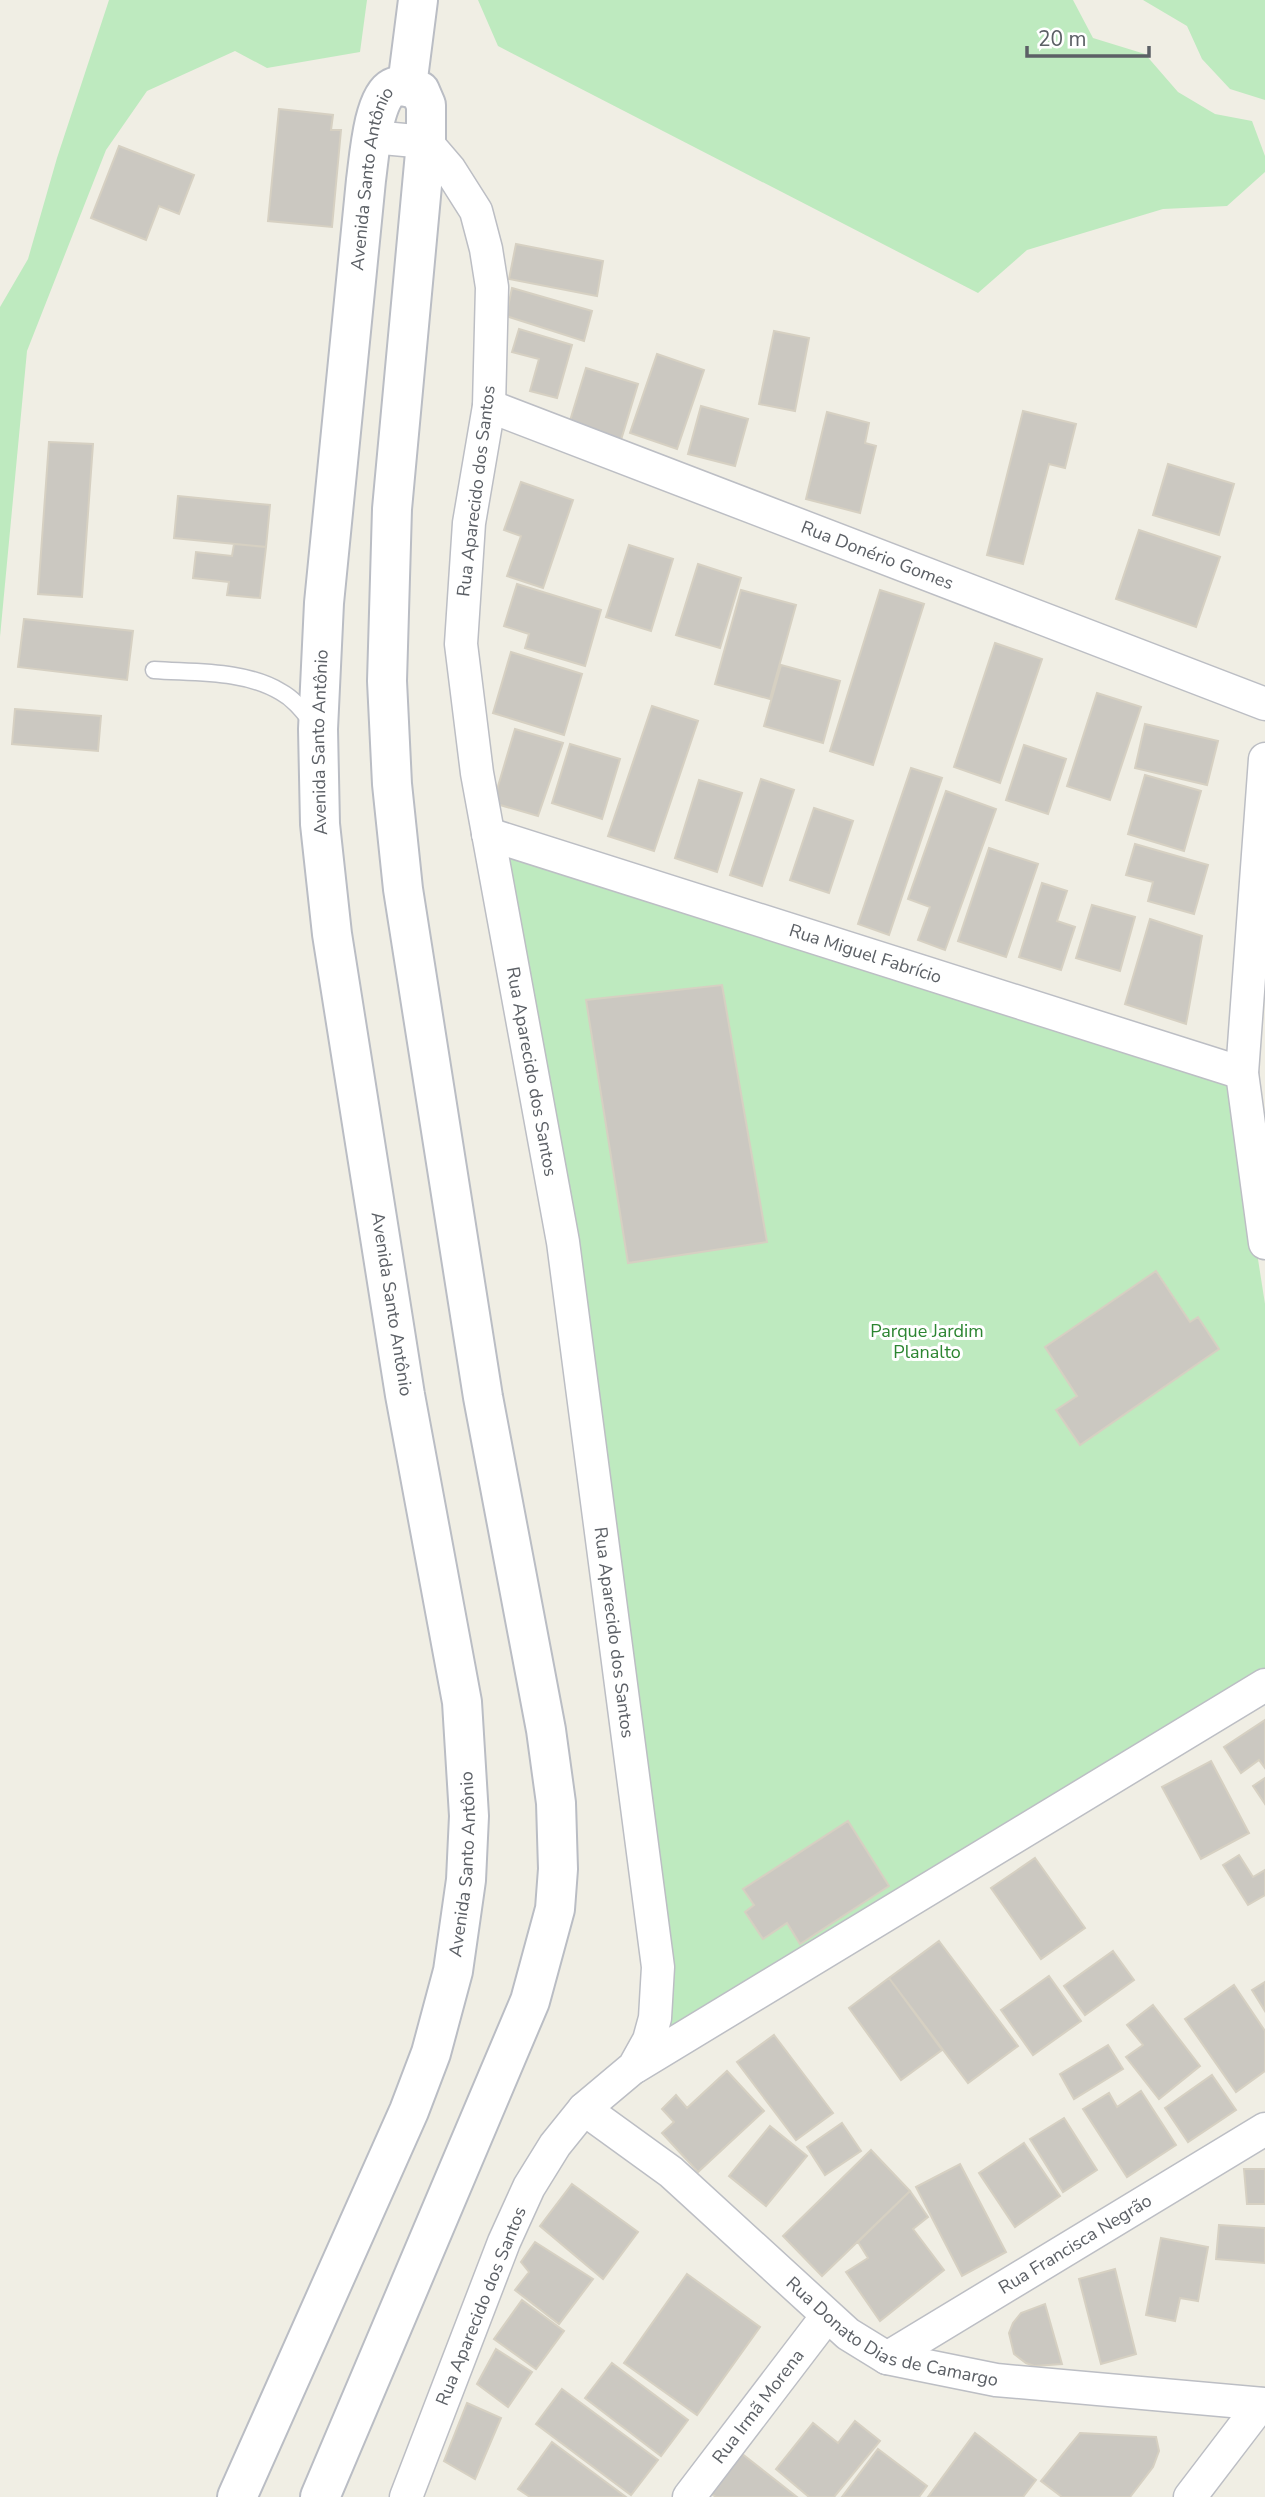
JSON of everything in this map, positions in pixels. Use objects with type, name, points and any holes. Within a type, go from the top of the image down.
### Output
[{"type":"street","name":"Avenida Santo Antônio","points":[[407,86],[418,0]]},
{"type":"street","name":"Avenida Santo Antônio","points":[[237,2497],[409,2111],[431,2053],[453,1971],[466,1880],[468,1829],[462,1702],[405,1395],[332,934],[320,824],[318,729],[324,603],[372,137],[383,97],[393,88],[407,86],[420,91],[426,105],[426,142],[392,509],[387,681],[392,784],[403,890],[483,1397],[546,1731],[556,1802],[558,1869],[555,1909],[530,2001],[320,2497]]},
{"type":"street","points":[[372,137],[426,142]]},
{"type":"street","name":"Rua Aparecido dos Santos","points":[[426,142],[455,178],[475,211],[486,249],[492,287],[489,406],[469,523],[461,644],[477,773],[563,1242],[658,1967],[655,2018],[649,2040],[634,2067]]},
{"type":"street","name":"Rua Donério Gomes","points":[[489,406],[1265,704]]},
{"type":"street","points":[[1265,759],[1242,1073],[1265,1243]]},
{"type":"street","name":"Rua Miguel Fabrício","points":[[488,834],[1242,1073]]},
{"type":"street","name":"Rua Aparecido dos Santos","points":[[406,2497],[503,2242],[529,2187],[555,2145],[584,2109],[634,2067],[1265,1685]]},
{"type":"street","name":"Rua Donato Dias de Camargo","points":[[584,2109],[671,2172],[827,2316],[848,2334],[887,2358],[996,2380],[1263,2404]]},
{"type":"street","name":"Rua Francisca Negrão","points":[[887,2358],[1265,2129]]},
{"type":"street","name":"Rua Irmã Morena","points":[[689,2497],[827,2316]]},
{"type":"street","points":[[1190,2497],[1263,2404]]},
{"type":"lane","points":[[154,670],[241,677],[262,683],[282,692],[301,708],[318,729]]},
{"type":"green space","points":[[109,0],[367,0],[360,52],[267,68],[235,51],[147,91],[106,150],[27,351],[0,637],[0,307],[28,259],[57,158]]},
{"type":"green space","points":[[478,0],[1073,0],[1093,38],[1145,54],[1178,92],[1215,114],[1252,121],[1265,156],[1265,172],[1227,206],[1163,209],[1027,250],[978,293],[498,46]]},
{"type":"green space","points":[[1143,0],[1265,0],[1265,100],[1230,89],[1202,59],[1187,26]]},
{"type":"green space","name":"Parque Jardim Planalto","points":[[501,851],[1230,1080],[1265,1304],[1265,1675],[659,2041]]},
{"type":"building","points":[[279,109],[333,115],[331,130],[341,130],[332,227],[268,221]]},
{"type":"building","points":[[119,146],[194,175],[179,214],[159,206],[146,240],[91,218]]},
{"type":"building","points":[[516,244],[603,261],[597,296],[509,279]]},
{"type":"building","points":[[512,288],[592,311],[584,341],[506,316]]},
{"type":"building","points":[[519,329],[572,345],[557,398],[530,391],[539,359],[512,352]]},
{"type":"building","points":[[774,331],[809,338],[795,411],[759,404]]},
{"type":"building","points":[[657,354],[704,370],[677,449],[630,433]]},
{"type":"building","points":[[586,368],[638,384],[621,440],[569,424]]},
{"type":"building","points":[[701,406],[748,419],[735,466],[688,454]]},
{"type":"building","points":[[1023,411],[1076,424],[1065,468],[1049,464],[1023,564],[987,555]]},
{"type":"building","points":[[827,412],[869,423],[865,443],[876,446],[860,513],[806,499]]},
{"type":"building","points":[[49,442],[93,444],[82,597],[38,594]]},
{"type":"building","points":[[1168,464],[1234,484],[1219,535],[1153,515]]},
{"type":"building","points":[[521,482],[573,500],[543,588],[507,576],[521,536],[504,530]]},
{"type":"building","points":[[178,496],[270,505],[266,547],[174,538]]},
{"type":"building","points":[[1139,530],[1220,557],[1196,627],[1116,599]]},
{"type":"building","points":[[234,544],[266,547],[260,598],[227,595],[229,582],[193,578],[196,552],[232,556]]},
{"type":"building","points":[[629,545],[673,559],[651,631],[606,617]]},
{"type":"building","points":[[698,564],[741,578],[720,648],[676,635]]},
{"type":"building","points":[[517,584],[601,610],[585,666],[525,648],[529,634],[504,626]]},
{"type":"building","points":[[741,590],[796,605],[770,699],[715,684]]},
{"type":"building","points":[[880,590],[924,604],[873,765],[830,751]]},
{"type":"building","points":[[24,619],[133,631],[127,680],[18,667]]},
{"type":"building","points":[[995,643],[1042,659],[1000,783],[954,767]]},
{"type":"building","points":[[511,652],[582,674],[564,735],[493,713]]},
{"type":"building","points":[[781,665],[840,681],[823,743],[764,726]]},
{"type":"building","points":[[1097,693],[1141,707],[1110,800],[1067,786]]},
{"type":"building","points":[[652,706],[698,721],[654,851],[608,836]]},
{"type":"building","points":[[15,709],[101,716],[98,751],[12,744]]},
{"type":"building","points":[[1145,724],[1218,741],[1207,785],[1135,768]]},
{"type":"building","points":[[515,729],[563,743],[538,816],[493,803]]},
{"type":"building","points":[[570,744],[620,759],[602,819],[552,803]]},
{"type":"building","points":[[1024,745],[1066,759],[1048,814],[1006,800]]},
{"type":"building","points":[[911,768],[942,778],[889,935],[858,924]]},
{"type":"building","points":[[1145,775],[1201,791],[1184,851],[1128,834]]},
{"type":"building","points":[[761,779],[794,790],[762,886],[730,875]]},
{"type":"building","points":[[699,780],[742,793],[717,872],[675,858]]},
{"type":"building","points":[[946,791],[996,809],[945,950],[918,940],[930,907],[908,899]]},
{"type":"building","points":[[814,808],[853,821],[829,893],[790,880]]},
{"type":"building","points":[[1135,844],[1208,865],[1194,914],[1148,901],[1153,882],[1126,875]]},
{"type":"building","points":[[989,848],[1038,864],[1006,957],[958,941]]},
{"type":"building","points":[[1042,883],[1067,891],[1057,921],[1075,927],[1061,970],[1019,957]]},
{"type":"building","points":[[1092,905],[1135,917],[1120,971],[1076,958]]},
{"type":"building","points":[[1150,919],[1202,936],[1186,1024],[1125,1004]]},
{"type":"building","points":[[722,985],[767,1242],[628,1263],[586,1000]]},
{"type":"building","points":[[1156,1271],[1190,1322],[1198,1317],[1219,1349],[1080,1445],[1056,1410],[1077,1396],[1045,1347]]},
{"type":"building","points":[[1265,1720],[1265,1768],[1259,1760],[1241,1773],[1224,1747]]},
{"type":"building","points":[[1211,1761],[1249,1833],[1201,1859],[1162,1787]]},
{"type":"building","points":[[1265,1778],[1265,1804],[1253,1786]]},
{"type":"building","points":[[848,1821],[889,1886],[800,1944],[787,1923],[763,1939],[745,1912],[754,1905],[743,1889]]},
{"type":"building","points":[[1239,1855],[1253,1877],[1265,1870],[1265,1895],[1248,1905],[1223,1865]]},
{"type":"building","points":[[1035,1858],[1085,1928],[1041,1959],[991,1888]]},
{"type":"building","points":[[939,1941],[1018,2046],[968,2083],[889,1978]]},
{"type":"building","points":[[1113,1951],[1134,1980],[1085,2015],[1064,1986]]},
{"type":"building","points":[[1049,1976],[1081,2021],[1033,2055],[1001,2010]]},
{"type":"building","points":[[889,1978],[942,2050],[901,2080],[849,2008]]},
{"type":"building","points":[[1265,1982],[1265,2011],[1252,1990]]},
{"type":"building","points":[[1234,1985],[1265,2031],[1265,2071],[1236,2092],[1185,2019]]},
{"type":"building","points":[[1153,2005],[1200,2066],[1159,2099],[1126,2057],[1143,2045],[1127,2025]]},
{"type":"building","points":[[774,2035],[833,2113],[796,2140],[737,2062]]},
{"type":"building","points":[[1108,2045],[1123,2069],[1074,2099],[1060,2074]]},
{"type":"building","points":[[727,2071],[764,2111],[698,2172],[662,2133],[674,2122],[662,2109],[676,2095],[687,2108]]},
{"type":"building","points":[[1212,2075],[1236,2110],[1188,2142],[1165,2108]]},
{"type":"building","points":[[1141,2091],[1176,2145],[1127,2177],[1083,2109],[1109,2093],[1117,2107]]},
{"type":"building","points":[[1064,2118],[1097,2170],[1063,2192],[1030,2139]]},
{"type":"building","points":[[842,2123],[861,2151],[825,2175],[807,2147]]},
{"type":"building","points":[[770,2126],[807,2156],[766,2206],[729,2176]]},
{"type":"building","points":[[1024,2143],[1060,2196],[1015,2227],[979,2173]]},
{"type":"building","points":[[871,2150],[910,2191],[822,2276],[783,2236]]},
{"type":"building","points":[[960,2164],[1006,2252],[962,2276],[916,2187]]},
{"type":"building","points":[[1244,2169],[1265,2169],[1265,2204],[1247,2204]]},
{"type":"building","points":[[572,2184],[638,2232],[603,2279],[540,2226]]},
{"type":"building","points":[[910,2191],[928,2217],[913,2229],[944,2270],[880,2321],[846,2272],[868,2258],[858,2242]]},
{"type":"building","points":[[1219,2225],[1265,2228],[1265,2263],[1216,2259]]},
{"type":"building","points":[[1161,2238],[1208,2247],[1198,2301],[1180,2298],[1175,2321],[1146,2315]]},
{"type":"building","points":[[535,2242],[593,2279],[559,2324],[515,2290],[529,2272],[521,2262]]},
{"type":"building","points":[[1115,2269],[1136,2354],[1101,2364],[1079,2279]]},
{"type":"building","points":[[687,2274],[760,2327],[697,2415],[624,2363]]},
{"type":"building","points":[[522,2300],[564,2331],[536,2369],[494,2339]]},
{"type":"building","points":[[1045,2304],[1062,2364],[1034,2366],[1014,2354],[1009,2333],[1021,2313]]},
{"type":"building","points":[[496,2349],[532,2372],[508,2407],[477,2384]]},
{"type":"building","points":[[612,2363],[688,2420],[661,2456],[585,2398]]},
{"type":"building","points":[[562,2389],[658,2460],[631,2495],[536,2424]]},
{"type":"building","points":[[467,2403],[501,2418],[475,2479],[444,2461]]},
{"type":"building","points":[[855,2421],[880,2441],[834,2497],[809,2497],[776,2469],[813,2423],[838,2443]]},
{"type":"building","points":[[975,2433],[1036,2480],[1023,2497],[928,2497]]},
{"type":"building","points":[[1080,2433],[1156,2437],[1159,2451],[1153,2467],[1130,2497],[1062,2497],[1041,2481]]},
{"type":"building","points":[[552,2442],[626,2497],[530,2497],[518,2489]]},
{"type":"building","points":[[878,2449],[927,2486],[919,2497],[842,2497]]},
{"type":"building","points":[[741,2453],[797,2497],[716,2497],[710,2493]]}]
